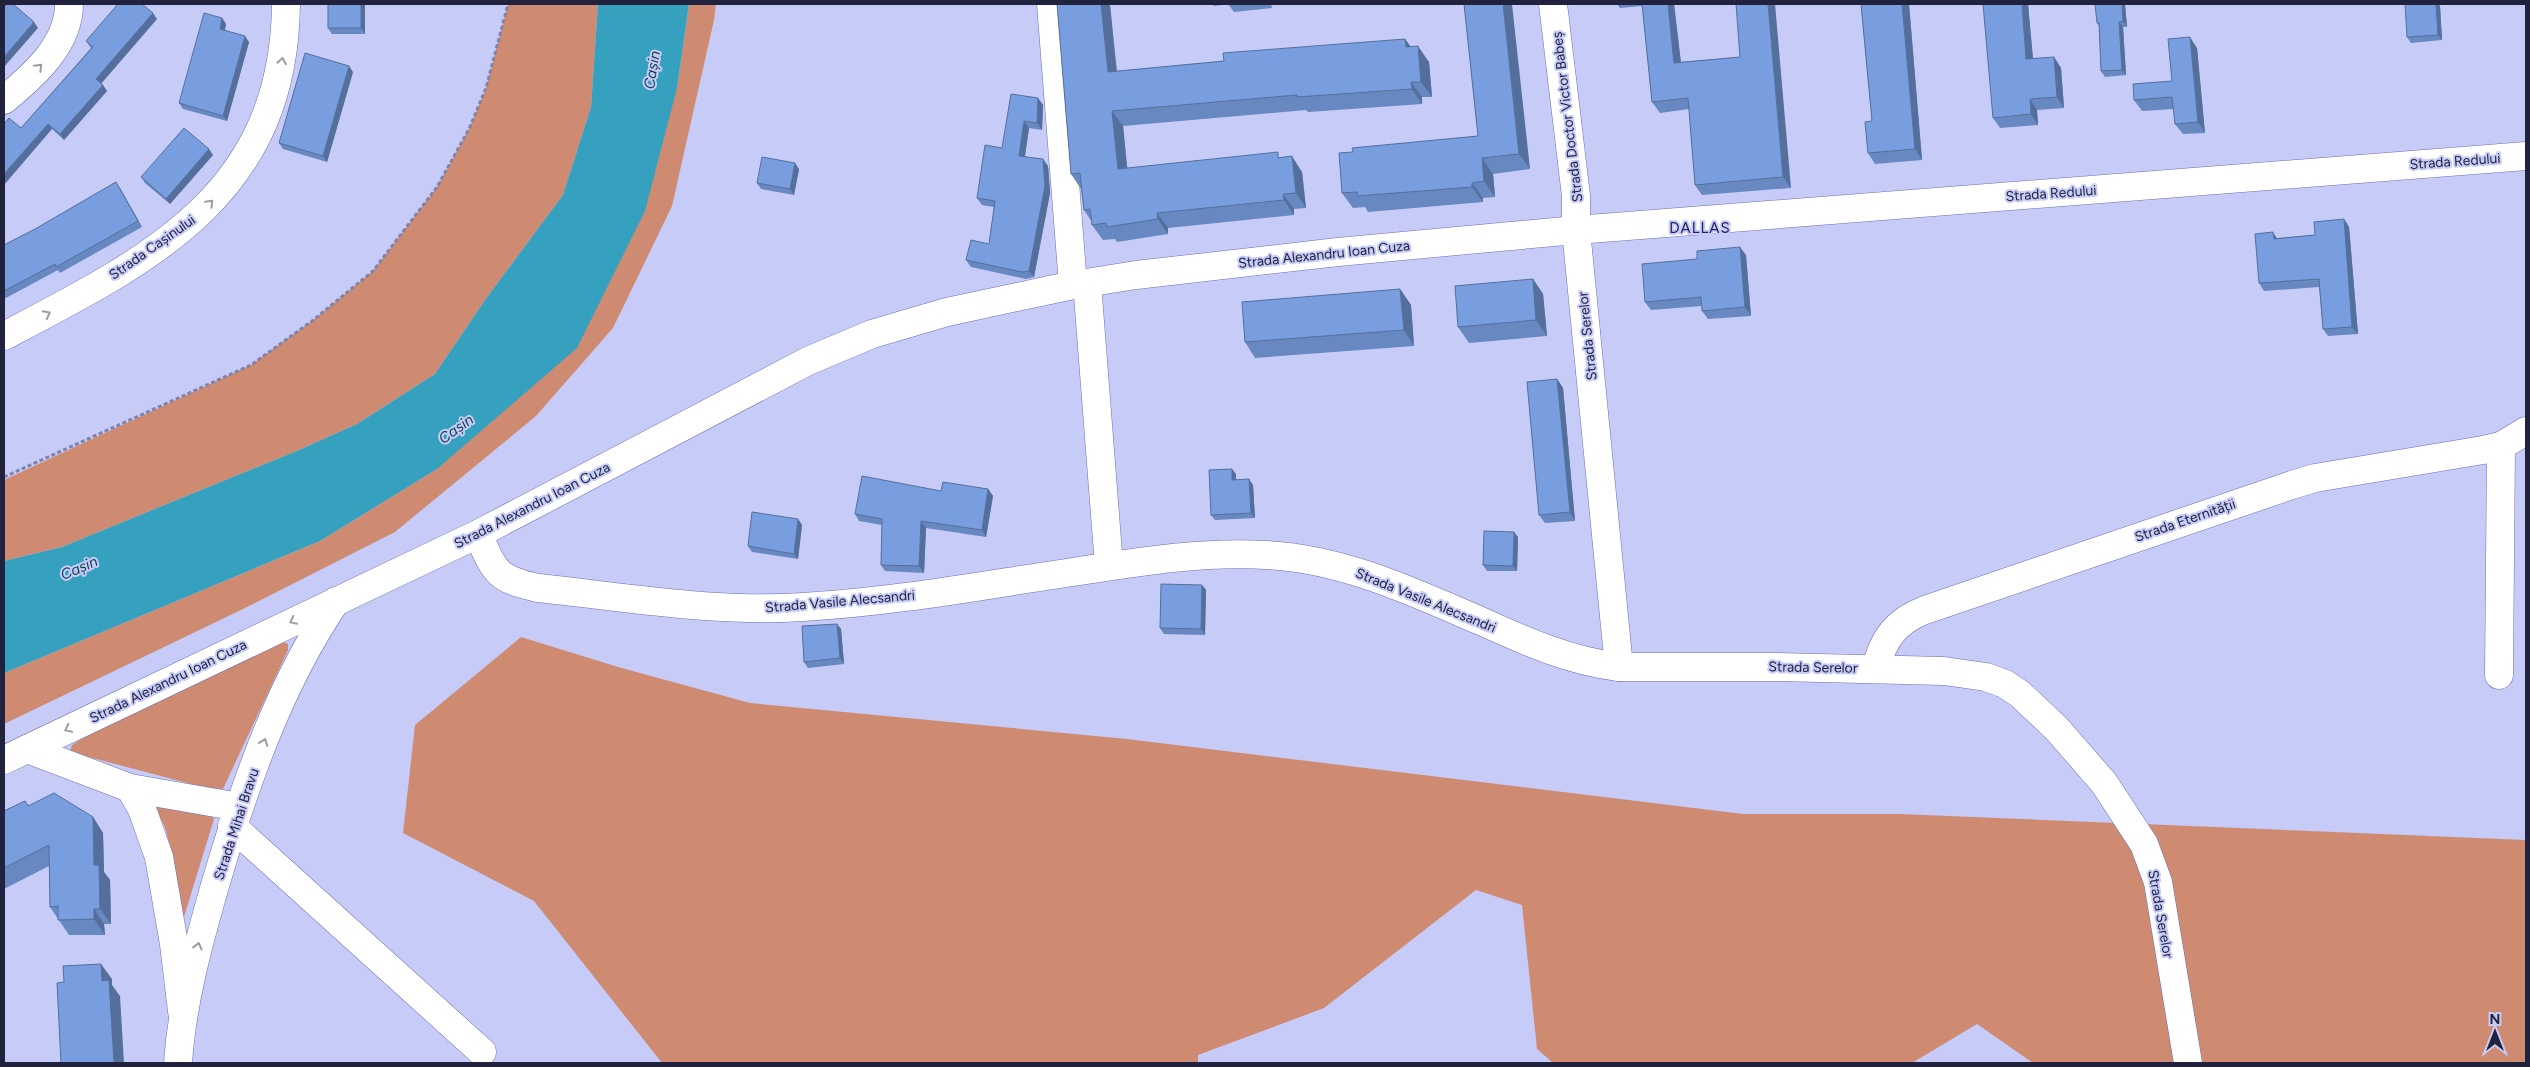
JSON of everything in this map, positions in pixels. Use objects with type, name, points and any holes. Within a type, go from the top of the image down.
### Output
[{"type":"street","points":[[4,100],[39,68],[59,42],[66,28],[69,4]]},
{"type":"street","name":"Strada Cașinului","points":[[4,336],[62,306],[138,260],[191,222],[222,190],[248,156],[268,115],[283,55],[286,4]]},
{"type":"street","points":[[1051,4],[1109,566]]},
{"type":"street","name":"Strada Doctor Victor Babeș","points":[[1554,4],[1576,196],[1576,230]]},
{"type":"street","name":"Strada Redului","points":[[1576,230],[2526,156]]},
{"type":"street","name":"Strada Alexandru Ioan Cuza","points":[[15,754],[337,599],[478,534],[808,361],[847,344],[898,326],[946,312],[1080,284],[1208,265],[1576,230]]},
{"type":"street","name":"Strada Serelor","points":[[1576,230],[1619,667],[1876,668],[1964,672],[2005,684],[2036,708],[2104,783],[2144,844],[2158,882],[2188,1063]]},
{"type":"street","name":"Strada Eternității","points":[[1876,668],[1881,648],[1893,631],[1908,618],[1925,610],[2315,478],[2501,446],[2526,431]]},
{"type":"street","points":[[2499,675],[2501,446]]},
{"type":"street","name":"Strada Vasile Alecsandri","points":[[478,534],[496,570],[501,576],[515,583],[538,588],[757,609],[861,602],[1109,566],[1214,555],[1266,555],[1315,560],[1370,575],[1556,653],[1619,667]]},
{"type":"street","name":"Strada Mihai Bravu","points":[[178,1063],[183,1023],[199,941],[236,817],[269,728],[295,671],[315,632],[337,599]]},
{"type":"street","points":[[15,754],[236,817],[482,1052]]},
{"type":"street","points":[[130,788],[142,809],[159,857],[174,944],[183,1023]]},
{"type":"path","points":[[4,477],[251,365],[312,321],[372,271],[437,187],[468,129],[486,88],[508,4]]},
{"type":"shaded area","points":[[508,4],[598,4],[591,107],[563,195],[485,300],[435,374],[357,424],[299,450],[62,547],[4,561],[4,480],[251,365],[312,321],[373,271],[437,187],[469,129],[486,88]]},
{"type":"shaded area","points":[[689,4],[716,4],[672,206],[613,328],[536,416],[395,532],[241,610],[4,724],[4,673],[320,541],[437,469],[677,88]]},
{"type":"shaded area","points":[[521,637],[618,667],[750,703],[1127,739],[1743,814],[1900,814],[2526,840],[2526,1063],[2033,1063],[1977,1024],[1912,1063],[1553,1063],[1537,1049],[1522,905],[1476,890],[1324,1008],[1198,1055],[1198,1063],[662,1063],[534,901],[403,833],[415,725]]},
{"type":"shaded area","points":[[284,642],[288,644],[288,650],[223,789],[206,788],[70,752],[72,745],[86,736]]},
{"type":"shaded area","points":[[153,804],[211,814],[214,819],[183,920],[172,874],[166,832],[159,816],[153,809]]},
{"type":"water","name":"Cașin","points":[[598,4],[689,4],[677,88],[645,211],[577,348],[437,469],[320,541],[4,673],[4,561],[62,547],[299,450],[357,424],[435,374],[485,300],[563,195],[591,107]]},
{"type":"building","points":[[7,4],[13,4],[34,22],[4,57],[4,7]]},
{"type":"building","points":[[118,4],[142,4],[153,13],[96,79],[103,85],[60,134],[48,124],[4,174],[4,124],[9,118],[21,128],[93,47],[86,41]]},
{"type":"building","points":[[328,4],[361,4],[361,28],[328,28]]},
{"type":"building","points":[[1057,4],[1101,4],[1108,72],[1224,61],[1223,53],[1405,39],[1406,47],[1418,46],[1421,82],[1411,82],[1412,89],[1297,97],[1297,95],[1112,111],[1118,169],[1278,152],[1278,158],[1292,156],[1296,193],[1283,194],[1284,200],[1157,213],[1158,219],[1107,227],[1106,223],[1092,225],[1090,209],[1084,210],[1080,173],[1071,174]]},
{"type":"building","points":[[1464,4],[1503,4],[1519,154],[1482,158],[1484,181],[1472,183],[1472,187],[1357,196],[1357,192],[1342,193],[1339,153],[1353,152],[1352,148],[1478,136]]},
{"type":"building","points":[[1642,4],[1668,4],[1674,63],[1740,57],[1736,4],[1768,4],[1783,177],[1695,185],[1688,98],[1652,102]]},
{"type":"building","points":[[1861,4],[1902,4],[1915,149],[1868,153],[1865,122],[1872,121]]},
{"type":"building","points":[[1983,4],[2022,4],[2026,59],[2054,57],[2057,97],[2030,99],[2031,114],[1993,118]]},
{"type":"building","points":[[2095,4],[2122,4],[2123,21],[2119,22],[2122,70],[2101,71],[2099,23],[2097,23]]},
{"type":"building","points":[[2405,4],[2436,4],[2438,35],[2407,37]]},
{"type":"building","points":[[204,13],[222,18],[220,29],[245,36],[223,116],[179,103]]},
{"type":"building","points":[[2190,37],[2198,122],[2175,124],[2172,97],[2134,100],[2133,84],[2172,81],[2168,39]]},
{"type":"building","points":[[305,53],[349,66],[323,156],[279,143]]},
{"type":"building","points":[[1011,94],[1038,98],[1037,123],[1024,121],[1019,156],[1043,159],[1045,186],[1029,271],[1022,272],[966,260],[971,240],[989,244],[995,201],[977,198],[985,145],[1002,148]]},
{"type":"building","points":[[184,128],[209,149],[166,199],[141,177]]},
{"type":"building","points":[[762,157],[795,163],[790,189],[757,183]]},
{"type":"building","points":[[116,182],[138,221],[56,267],[55,264],[4,291],[4,245]]},
{"type":"building","points":[[2344,219],[2352,327],[2323,329],[2319,279],[2259,283],[2255,234],[2273,232],[2274,239],[2315,235],[2314,222]]},
{"type":"building","points":[[1740,247],[1745,307],[1702,311],[1701,297],[1645,302],[1642,264],[1697,259],[1697,251]]},
{"type":"building","points":[[1533,279],[1536,320],[1458,327],[1455,286]]},
{"type":"building","points":[[1400,289],[1404,330],[1245,342],[1242,302]]},
{"type":"building","points":[[1557,379],[1570,512],[1539,515],[1527,382]]},
{"type":"building","points":[[1232,469],[1232,480],[1249,479],[1251,513],[1211,515],[1209,470]]},
{"type":"building","points":[[862,476],[941,491],[943,482],[988,489],[982,530],[921,521],[919,566],[881,565],[882,519],[855,514]]},
{"type":"building","points":[[752,512],[798,519],[794,554],[748,546]]},
{"type":"building","points":[[1484,531],[1514,532],[1513,566],[1483,565]]},
{"type":"building","points":[[1161,584],[1202,585],[1201,629],[1160,628]]},
{"type":"building","points":[[837,624],[840,658],[804,662],[802,626]]},
{"type":"building","points":[[54,793],[93,817],[94,865],[99,865],[100,909],[94,909],[94,919],[58,920],[58,906],[50,907],[49,845],[4,868],[4,811],[25,801],[28,806]]},
{"type":"building","points":[[101,964],[102,981],[109,980],[114,1063],[61,1063],[57,983],[64,982],[63,966]]},
{"type":"district","name":"DALLAS","points":[[1700,228]]}]
